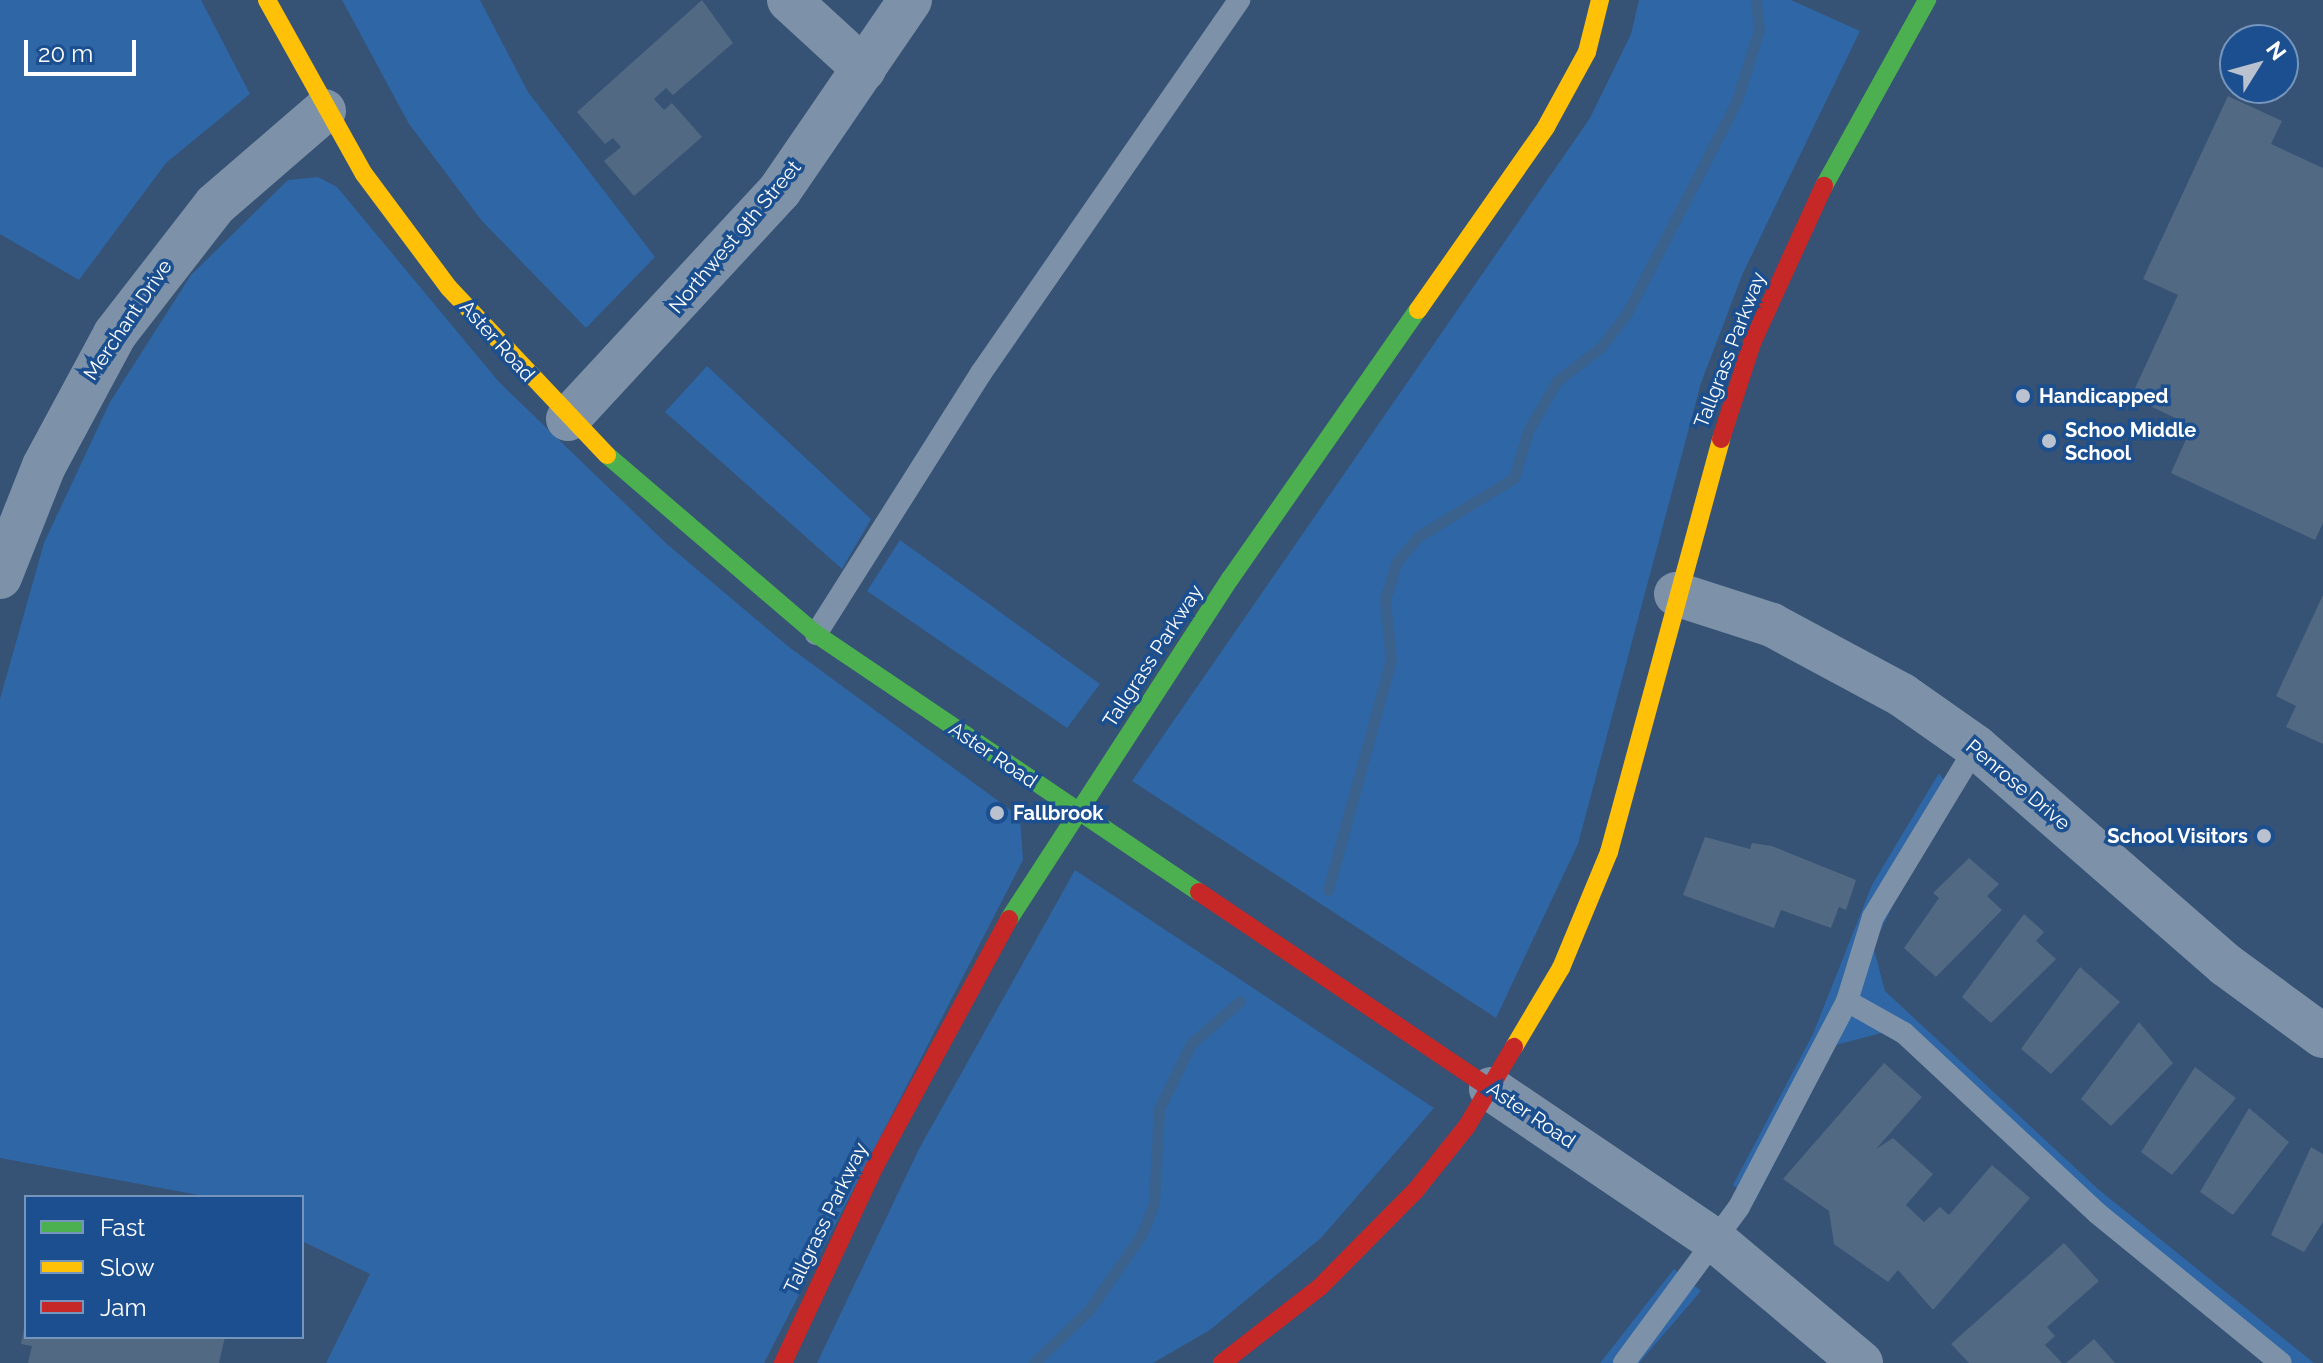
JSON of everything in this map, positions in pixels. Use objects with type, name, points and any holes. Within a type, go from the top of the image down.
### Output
[{"type":"street","name":"Aster Road","points":[[267,0],[324,111],[407,235],[568,419],[816,634],[1717,1242],[1861,1363]]},
{"type":"street","points":[[789,0],[864,69]]},
{"type":"street","name":"Northwest 9th Street","points":[[568,419],[704,279],[780,190],[910,0]]},
{"type":"street","name":"Tallgrass Parkway","points":[[783,1363],[941,1038],[1079,813],[1230,579],[1546,127],[1587,52],[1600,0]]},
{"type":"street","name":"Tallgrass Parkway","points":[[1222,1363],[1320,1287],[1376,1233],[1491,1089],[1587,912],[1630,784],[1676,594],[1752,343],[1837,157],[1927,0]]},
{"type":"street","name":"Merchant Drive","points":[[0,577],[44,466],[115,334],[215,205],[324,111]]},
{"type":"street","name":"Penrose Drive","points":[[1676,594],[1817,645],[1976,747],[2226,965],[2323,1036]]},
{"type":"lane","points":[[816,634],[981,373],[1239,0]]},
{"type":"lane","points":[[1624,1363],[1717,1242],[1847,1001],[1873,917],[1976,747]]},
{"type":"lane","points":[[1847,1001],[1904,1033],[2097,1213],[2281,1363]]},
{"type":"shaded area","points":[[0,0],[201,0],[250,94],[166,163],[79,280],[0,234]]},
{"type":"shaded area","points":[[342,0],[480,0],[528,92],[655,257],[586,328],[482,221],[409,124]]},
{"type":"shaded area","points":[[1639,0],[1791,0],[1860,31],[1743,273],[1701,383],[1578,844],[1496,1018],[1132,781],[1590,118],[1631,34]]},
{"type":"shaded area","points":[[318,177],[337,187],[499,382],[668,545],[789,647],[1020,817],[1023,860],[764,1363],[326,1363],[370,1274],[304,1242],[304,1195],[198,1195],[0,1158],[0,699],[44,543],[110,402],[191,275],[288,180]]},
{"type":"shaded area","points":[[707,366],[871,519],[842,569],[665,412]]},
{"type":"shaded area","points":[[900,540],[1100,684],[1067,728],[867,591]]},
{"type":"shaded area","points":[[1939,773],[1950,788],[1873,946],[1885,991],[2098,1189],[2314,1363],[2271,1363],[1889,1031],[1836,1045],[1755,1201],[1733,1185],[1813,1034],[1872,885]]},
{"type":"shaded area","points":[[1075,870],[1434,1108],[1321,1238],[1210,1330],[1153,1363],[817,1363],[919,1149]]},
{"type":"shaded area","points":[[1674,1269],[1701,1291],[1639,1363],[1600,1363]]},
{"type":"building","points":[[702,0],[733,43],[673,95],[666,88],[654,99],[664,110],[672,103],[702,137],[634,196],[604,161],[621,147],[613,138],[605,144],[577,112]]},
{"type":"building","name":"Schoo Middle School","points":[[2224,104],[2245,104],[2282,121],[2271,144],[2323,168],[2323,523],[2315,540],[2171,473],[2192,426],[2131,397],[2178,295],[2143,279]]},
{"type":"building","points":[[2323,595],[2323,744],[2286,727],[2296,706],[2276,696]]},
{"type":"building","points":[[1705,837],[1750,849],[1752,843],[1772,846],[1856,880],[1846,910],[1839,907],[1831,928],[1781,910],[1774,928],[1683,895]]},
{"type":"building","points":[[1969,858],[1999,884],[1987,896],[2002,910],[1936,977],[1904,948],[1939,898],[1933,893]]},
{"type":"building","points":[[2024,914],[2044,932],[2036,941],[2056,959],[1991,1023],[1962,997]]},
{"type":"building","points":[[2080,967],[2120,1002],[2051,1074],[2021,1049]]},
{"type":"building","points":[[2139,1022],[2173,1063],[2111,1126],[2081,1099]]},
{"type":"building","points":[[1884,1063],[1922,1097],[1876,1149],[1893,1138],[1933,1174],[1906,1205],[1924,1222],[1940,1207],[1949,1215],[1992,1165],[2030,1198],[1933,1310],[1898,1270],[1888,1282],[1834,1244],[1829,1211],[1783,1179]]},
{"type":"building","points":[[2195,1067],[2236,1098],[2172,1175],[2141,1152]]},
{"type":"building","points":[[2249,1108],[2289,1142],[2233,1215],[2200,1192]]},
{"type":"building","points":[[2311,1147],[2323,1154],[2323,1222],[2304,1252],[2271,1235]]},
{"type":"building","points":[[2064,1243],[2099,1281],[2047,1327],[2055,1336],[2045,1345],[2062,1363],[1969,1363],[1951,1344]]},
{"type":"building","points":[[24,1328],[24,1339],[225,1339],[219,1363],[28,1363],[32,1346],[21,1344]]},
{"type":"building","points":[[2094,1339],[2115,1363],[2066,1363]]},
{"type":"waterway","points":[[1328,890],[1391,660],[1385,600],[1396,563],[1419,536],[1514,478],[1528,431],[1557,381],[1601,347],[1627,313],[1736,103],[1759,30],[1756,0]]},
{"type":"waterway","points":[[1034,1363],[1089,1310],[1142,1234],[1154,1202],[1159,1109],[1191,1044],[1240,1001]]},
{"type":"traffic: fast","points":[[1824,186],[1927,0]]},
{"type":"traffic: fast","points":[[1009,919],[1230,579],[1418,310]]},
{"type":"traffic: fast","points":[[607,455],[816,634],[1199,892]]},
{"type":"traffic: slow","points":[[267,0],[364,174],[449,288],[607,455]]},
{"type":"traffic: slow","points":[[1418,310],[1546,127],[1587,52],[1600,0]]},
{"type":"traffic: slow","points":[[1514,1047],[1561,968],[1609,852],[1721,439]]},
{"type":"traffic: jam","points":[[1721,439],[1752,343],[1824,186]]},
{"type":"traffic: jam","points":[[1199,892],[1491,1089]]},
{"type":"traffic: jam","points":[[783,1363],[875,1166],[1009,919]]},
{"type":"traffic: jam","points":[[1222,1363],[1320,1287],[1416,1190],[1467,1126],[1514,1047]]},
{"type":"place","name":"Handicapped","points":[[2023,396]]},
{"type":"place","name":"Schoo Middle School","points":[[2049,441]]},
{"type":"place","name":"Fallbrook","points":[[997,813]]},
{"type":"place","name":"School Visitors","points":[[2264,836]]}]
